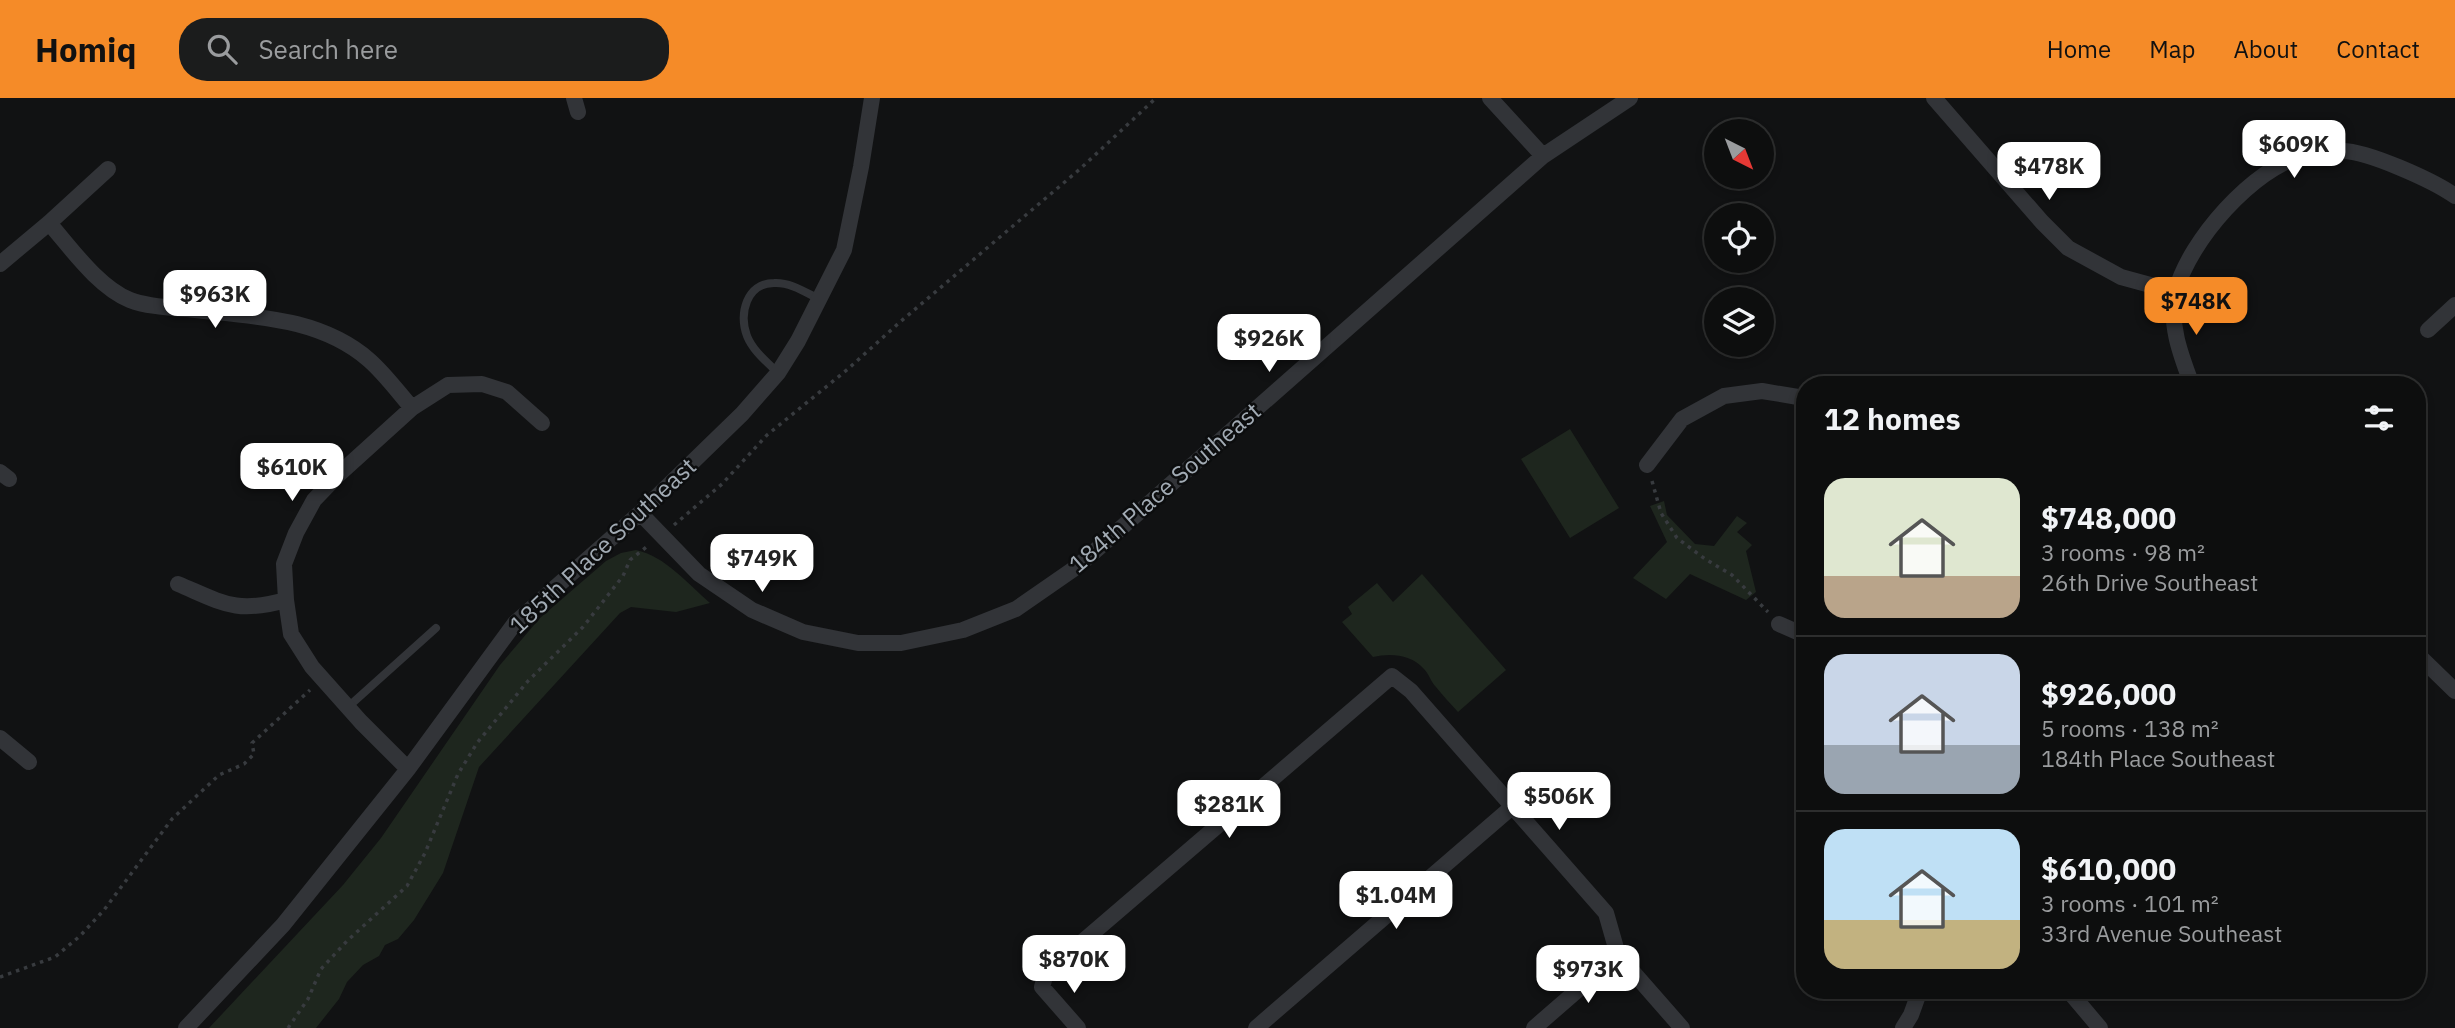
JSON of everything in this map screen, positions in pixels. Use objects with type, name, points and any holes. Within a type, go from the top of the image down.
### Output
[{"type":"street","name":"185th Place Southeast","points":[[186,1028],[283,925],[408,769],[515,623],[639,513],[742,414],[778,373],[798,341],[844,250],[872,98]]},
{"type":"street","points":[[1490,98],[1543,156]]},
{"type":"street","name":"184th Place Southeast","points":[[639,513],[699,575],[752,610],[803,632],[858,643],[901,643],[963,630],[1016,609],[1078,566],[1543,156],[1630,98]]},
{"type":"street","points":[[1934,98],[2042,222],[2068,247],[2121,277],[2176,292]]},
{"type":"street","points":[[2189,376],[2174,326],[2176,292],[2192,254],[2217,217],[2258,178],[2302,155],[2344,150],[2386,162],[2454,193]]},
{"type":"street","points":[[0,264],[108,169]]},
{"type":"street","points":[[49,223],[98,279],[130,300],[275,319],[316,329],[340,340],[370,360],[412,408]]},
{"type":"street","points":[[2428,330],[2455,305]]},
{"type":"street","points":[[408,769],[323,680],[292,634],[286,600],[284,564],[296,533],[314,500],[338,475],[412,408],[448,385],[482,384],[507,392],[542,423]]},
{"type":"street","points":[[1647,465],[1682,419],[1724,396],[1762,391],[1796,397]]},
{"type":"street","points":[[178,584],[227,604],[247,608],[286,600]]},
{"type":"street","points":[[1779,624],[1796,631]]},
{"type":"street","points":[[2426,663],[2455,691]]},
{"type":"street","points":[[1078,1028],[1042,986],[1046,973],[1392,676],[1412,691],[1606,913],[1618,955],[1682,1028]]},
{"type":"street","points":[[0,738],[29,762]]},
{"type":"street","points":[[1256,1028],[1512,807]]},
{"type":"street","points":[[1534,1028],[1618,955]]},
{"type":"street","points":[[1916,999],[1907,1021],[1922,1028]]},
{"type":"street","points":[[2076,999],[2100,1028]]},
{"type":"lane","points":[[778,373],[755,351],[747,336],[744,320],[747,300],[757,286],[773,282],[795,286],[819,299]]},
{"type":"lane","points":[[348,707],[436,628]]},
{"type":"path","points":[[288,1028],[308,999],[321,970],[347,941],[407,886],[425,853],[458,774],[477,743],[528,681],[583,627],[624,576],[630,560],[722,484],[767,435],[849,369],[900,322],[1080,169],[1156,98]]},
{"type":"path","points":[[1647,465],[1661,513],[1677,538],[1732,575],[1779,624]]},
{"type":"path","points":[[0,977],[55,957],[80,936],[104,910],[172,819],[219,775],[244,764],[254,754],[252,743],[323,680]]},
{"type":"shaded area","points":[[1570,429],[1619,508],[1570,538],[1521,459]]},
{"type":"shaded area","points":[[1664,501],[1667,515],[1695,544],[1714,546],[1737,516],[1747,523],[1737,532],[1752,545],[1746,551],[1756,592],[1746,600],[1690,574],[1666,599],[1633,578],[1667,542],[1650,506]]},
{"type":"shaded area","points":[[636,550],[666,564],[710,603],[676,612],[631,607],[620,613],[479,767],[443,873],[414,920],[398,939],[385,945],[379,956],[363,965],[347,982],[339,999],[316,1028],[209,1028],[343,885],[381,838],[500,665],[540,618],[606,561],[621,553]]},
{"type":"shaded area","points":[[1422,574],[1506,670],[1458,712],[1419,664],[1400,656],[1373,657],[1342,622],[1352,614],[1348,607],[1377,583],[1393,602]]}]
